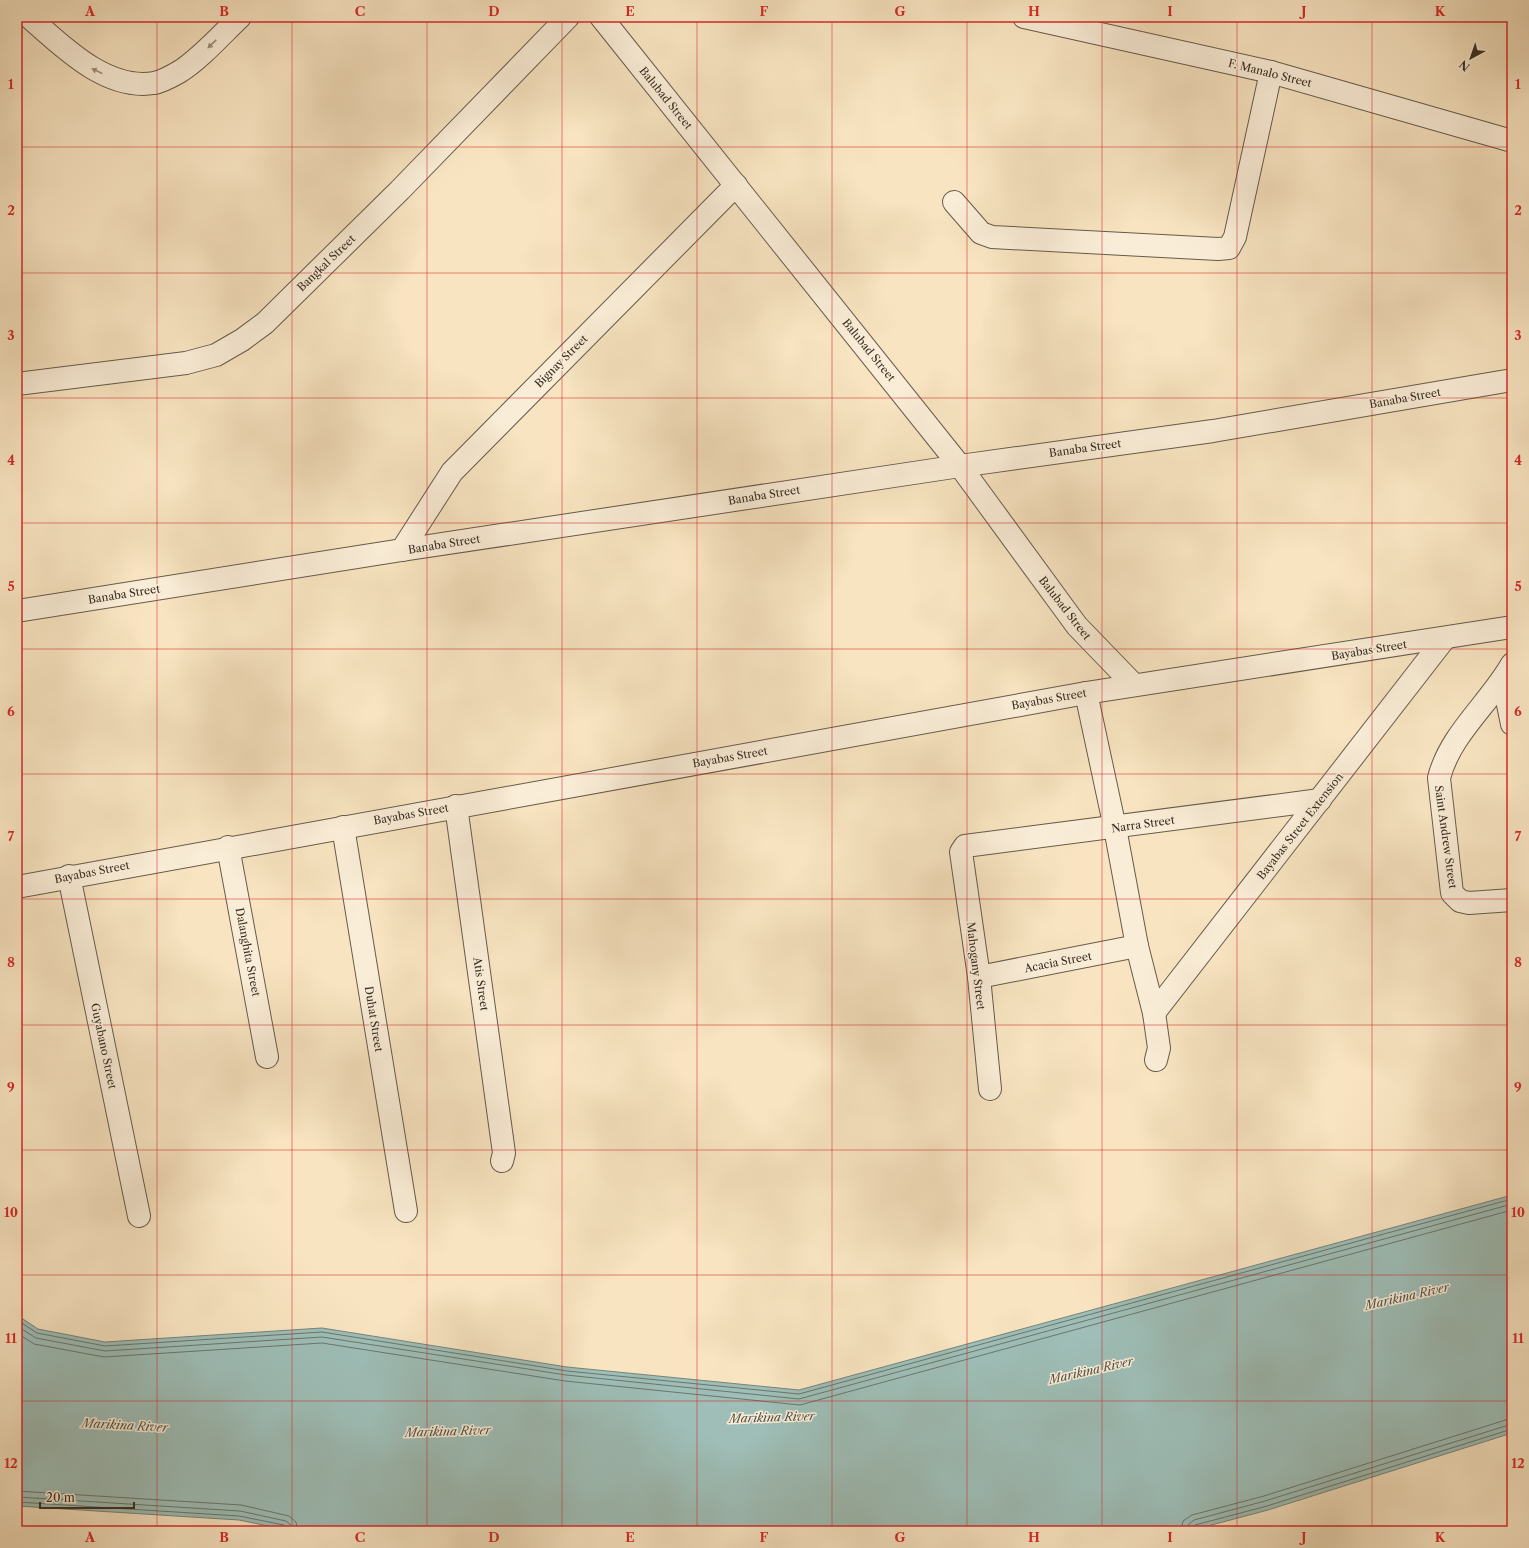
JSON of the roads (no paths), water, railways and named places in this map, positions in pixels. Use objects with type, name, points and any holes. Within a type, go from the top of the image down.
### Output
[{"type":"street","points":[[30,17],[68,52],[92,69],[110,77],[130,82],[154,83],[180,72],[240,17]]},
{"type":"street","name":"Bangkal Street","points":[[17,384],[186,363],[216,355],[242,340],[265,323],[400,190],[568,17]]},
{"type":"street","name":"Balubad Street","points":[[600,17],[736,184],[960,466],[1077,626],[1134,685]]},
{"type":"street","name":"F. Manalo Street","points":[[1024,17],[1271,72],[1512,141]]},
{"type":"street","points":[[954,202],[981,233],[992,236],[1218,250],[1229,248],[1235,237],[1271,72]]},
{"type":"street","name":"Bignay Street","points":[[402,550],[452,472],[736,184]]},
{"type":"street","name":"Banaba Street","points":[[17,611],[402,550],[960,466],[1213,431],[1512,380]]},
{"type":"street","name":"Bayabas Street","points":[[17,887],[228,847],[1086,693],[1512,627]]},
{"type":"street","name":"Bayabas Street Extension","points":[[1154,1013],[1445,638]]},
{"type":"street","points":[[1508,672],[1512,724]]},
{"type":"street","name":"Saint Andrew Street","points":[[1508,672],[1454,743],[1443,762],[1438,778],[1452,893],[1460,902],[1469,903],[1512,900]]},
{"type":"street","points":[[1086,693],[1115,828],[1137,946],[1154,1013],[1159,1048],[1156,1060]]},
{"type":"street","name":"Narra Street","points":[[965,846],[1115,828],[1320,800]]},
{"type":"street","name":"Atis Street","points":[[456,806],[504,1153],[502,1161]]},
{"type":"street","name":"Duhat Street","points":[[343,827],[406,1211]]},
{"type":"street","name":"Mahogany Street","points":[[965,846],[961,852],[979,978],[990,1089]]},
{"type":"street","name":"Dalanghita Street","points":[[228,847],[267,1057]]},
{"type":"street","name":"Guyabano Street","points":[[69,876],[140,1216]]},
{"type":"street","name":"Acacia Street","points":[[979,978],[1137,946]]},
{"type":"water","name":"Marikina River","points":[[1512,1195],[1512,1433],[1268,1510],[1189,1531],[292,1531],[239,1520],[17,1506],[17,1315],[38,1329],[105,1342],[322,1328],[567,1367],[799,1390]]}]
